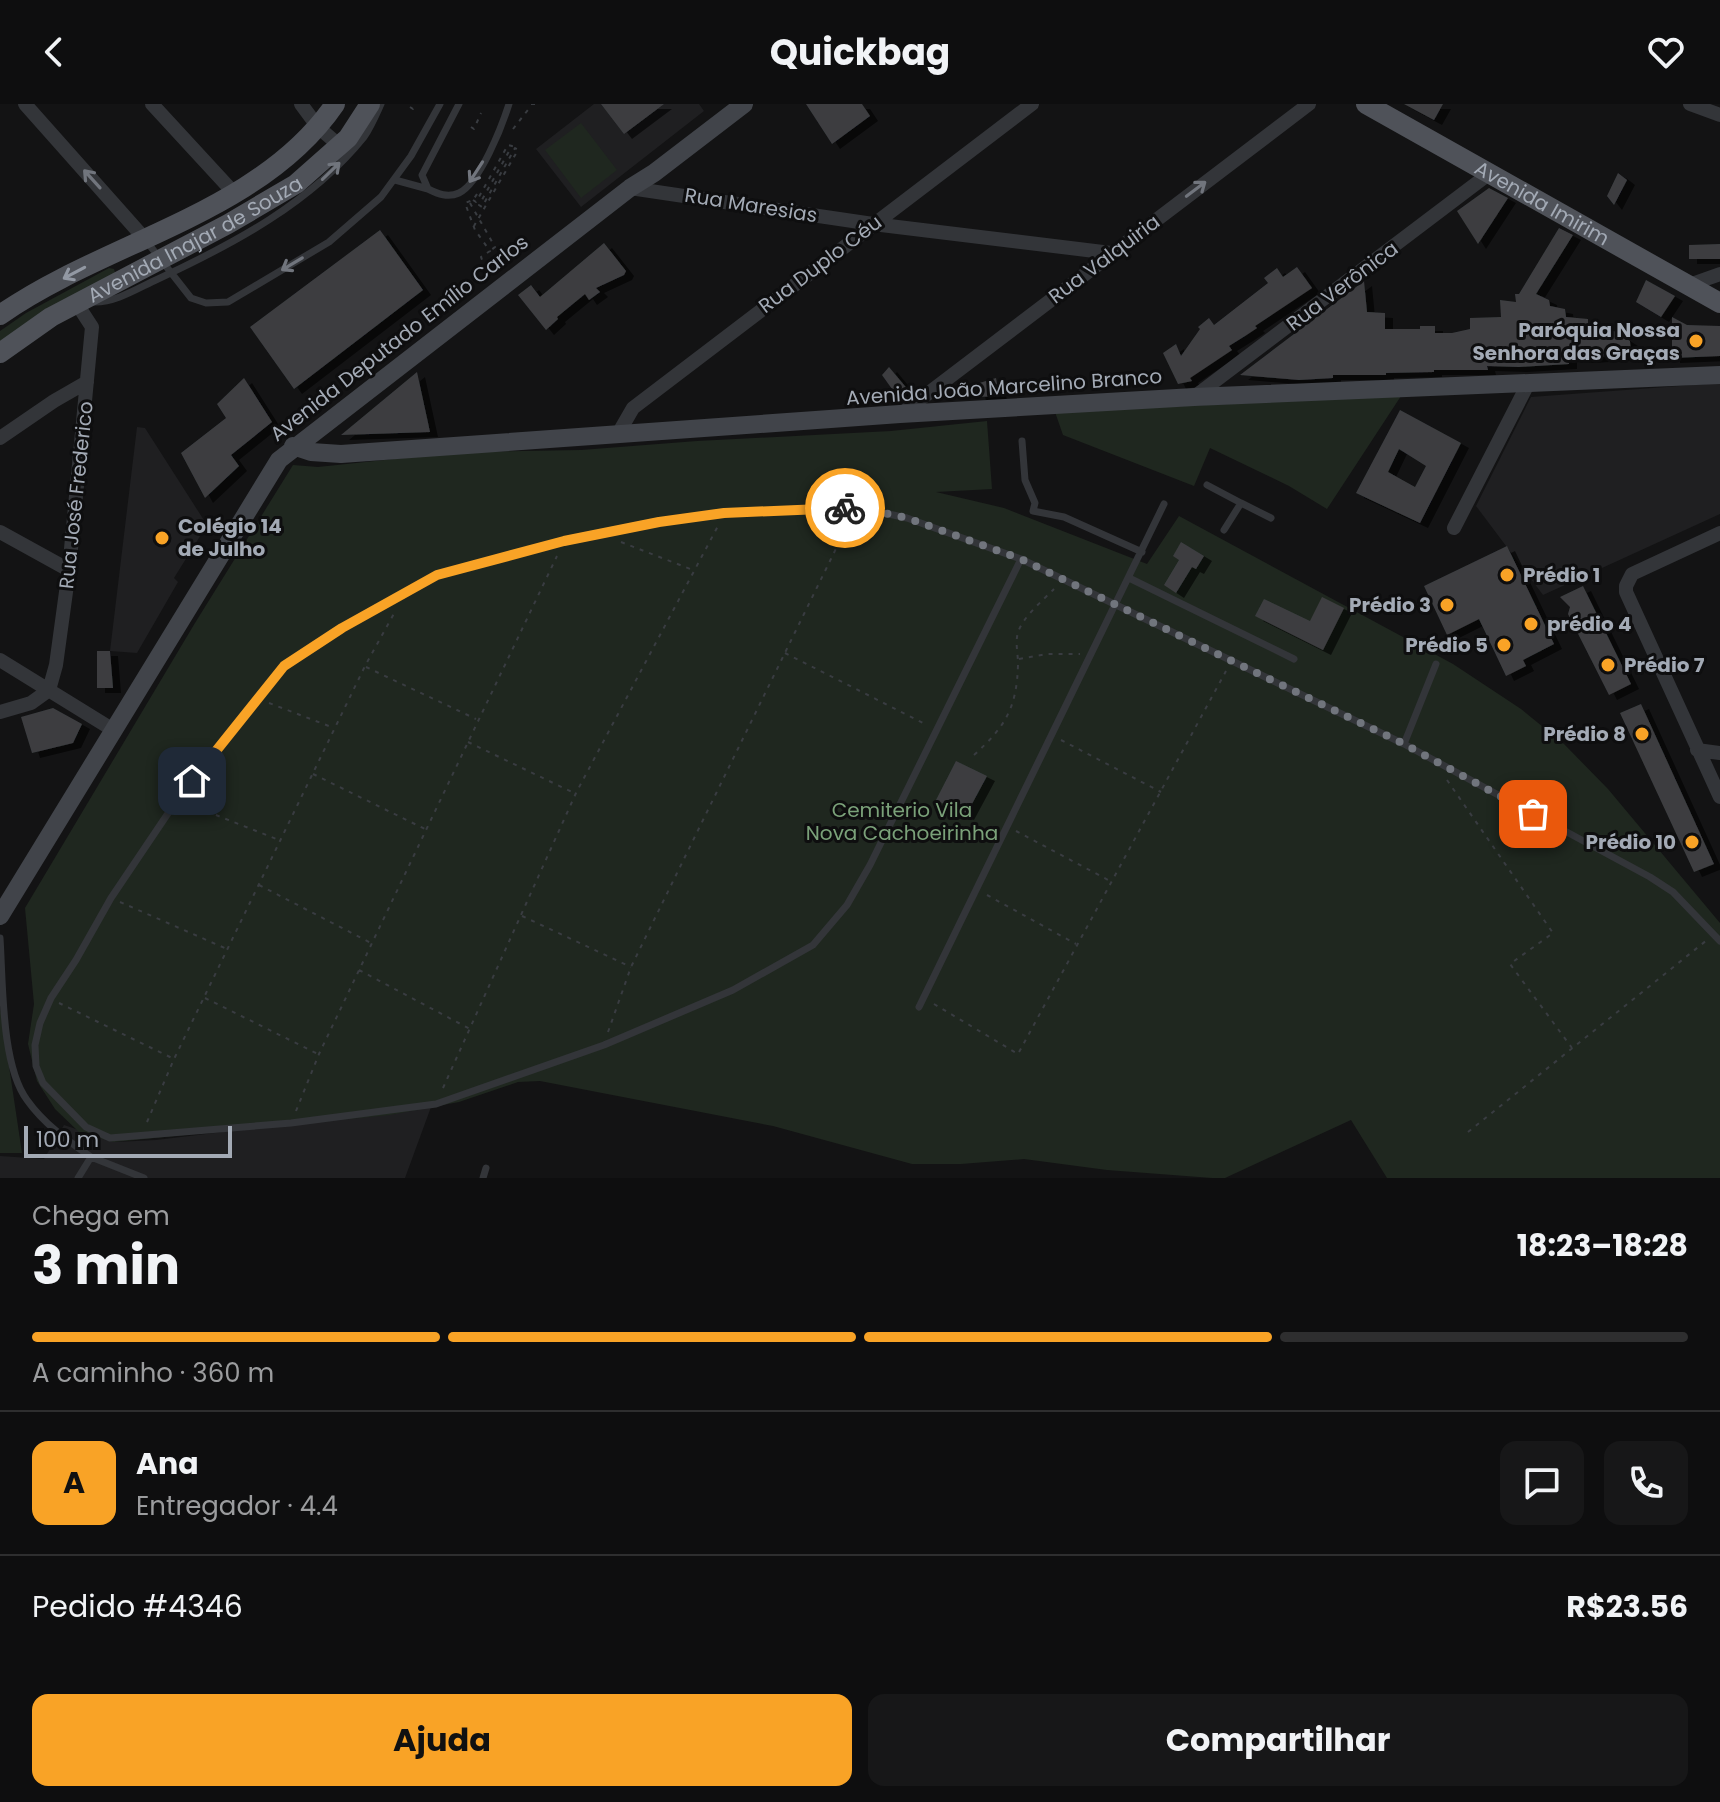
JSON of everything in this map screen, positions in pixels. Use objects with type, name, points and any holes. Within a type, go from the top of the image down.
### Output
[{"type":"main road","name":"Avenida Inajar de Souza","points":[[0,315],[51,285],[234,193],[295,150],[335,104]]},
{"type":"main road","name":"Avenida Inajar de Souza","points":[[0,353],[51,317],[166,266],[296,184],[340,146],[370,104]]},
{"type":"main road","name":"Avenida Imirim","points":[[1376,107],[1720,303]]},
{"type":"street","points":[[25,104],[144,238]]},
{"type":"street","points":[[152,104],[234,193]]},
{"type":"street","points":[[301,104],[318,127],[340,146]]},
{"type":"street","name":"Avenida Deputado Emílio Carlos","points":[[0,916],[279,460],[293,446],[744,104]]},
{"type":"street","name":"Rua Duplo Céu","points":[[618,434],[633,408],[1032,104]]},
{"type":"street","name":"Rua Valquiria","points":[[900,414],[1309,104]]},
{"type":"street","points":[[1690,104],[1720,115]]},
{"type":"street","name":"Rua Verônica","points":[[1194,397],[1490,173]]},
{"type":"street","name":"Rua Maresias","points":[[630,188],[873,224],[1111,253]]},
{"type":"street","points":[[1689,285],[1720,274]]},
{"type":"street","name":"Rua José Frederico","points":[[49,690],[56,665],[69,570],[92,327],[80,303]]},
{"type":"street","name":"Avenida João Marcelino Branco","points":[[293,446],[311,452],[341,454],[900,414],[1194,397],[1720,375]]},
{"type":"street","points":[[0,438],[87,382]]},
{"type":"street","points":[[1454,528],[1529,382]]},
{"type":"street","points":[[0,532],[69,570]]},
{"type":"street","points":[[1720,533],[1632,574],[1626,586],[1626,592],[1720,797]]},
{"type":"street","points":[[0,660],[115,731]]},
{"type":"street","points":[[0,712],[31,703],[49,690]]},
{"type":"street","points":[[1697,750],[1720,753]]},
{"type":"lane","points":[[166,266],[285,211],[331,172],[366,135],[381,104]]},
{"type":"lane","points":[[144,238],[191,298],[206,303],[228,302],[329,242],[381,197],[395,180],[440,104]]},
{"type":"lane","points":[[428,189],[422,175],[459,104]]},
{"type":"lane","points":[[395,180],[449,196],[457,194],[467,186],[482,164],[509,104]]},
{"type":"lane","points":[[1022,441],[1025,480],[1034,496],[1033,511],[1064,517],[1142,552]]},
{"type":"lane","points":[[1207,485],[1271,518]]},
{"type":"lane","points":[[1224,530],[1241,503]]},
{"type":"lane","points":[[919,1007],[1164,504]]},
{"type":"lane","points":[[1021,559],[847,905],[813,945],[733,990],[604,1045],[436,1104],[291,1123],[110,1138],[73,1116],[43,1083],[36,1066],[35,1045],[51,998],[111,898],[177,800],[284,666],[437,575],[564,541],[724,513],[857,507],[907,518],[1021,559],[1404,744],[1650,877],[1673,892],[1720,941]]},
{"type":"lane","points":[[1129,578],[1294,659]]},
{"type":"lane","points":[[1404,744],[1436,664]]},
{"type":"lane","points":[[0,938],[13,1074],[25,1098],[40,1117],[91,1157],[144,1178]]},
{"type":"lane","points":[[78,1178],[91,1157]]},
{"type":"lane","points":[[483,1178],[486,1168]]},
{"type":"path","points":[[410,107],[413,109],[416,104]]},
{"type":"path","points":[[471,127],[474,129],[481,113]]},
{"type":"path","points":[[470,202],[476,202],[508,145],[512,146],[479,205],[482,207],[515,148],[518,150],[474,226]]},
{"type":"path","points":[[470,202],[474,226],[490,251]]},
{"type":"path","points":[[470,202],[495,247],[481,257],[484,265]]},
{"type":"path","points":[[604,1045],[631,967],[857,507]]},
{"type":"path","points":[[436,1104],[576,793],[724,513]]},
{"type":"path","points":[[601,534],[695,571]]},
{"type":"path","points":[[291,1123],[319,1054],[564,541]]},
{"type":"path","points":[[974,755],[996,735],[1011,712],[1018,634],[1023,623],[1064,579]]},
{"type":"path","points":[[140,1137],[203,998],[365,666],[406,592]]},
{"type":"path","points":[[785,653],[937,730]]},
{"type":"path","points":[[1018,659],[1047,654],[1092,655]]},
{"type":"path","points":[[923,998],[1018,1054],[1232,659]]},
{"type":"path","points":[[365,666],[478,720]]},
{"type":"path","points":[[257,699],[335,729]]},
{"type":"path","points":[[1052,735],[1161,792]]},
{"type":"path","points":[[468,742],[576,793]]},
{"type":"path","points":[[1435,762],[1553,933],[1510,964],[1572,1048]]},
{"type":"path","points":[[313,774],[426,829]]},
{"type":"path","points":[[177,800],[281,840]]},
{"type":"path","points":[[1007,827],[1112,882]]},
{"type":"path","points":[[259,885],[372,943]]},
{"type":"path","points":[[977,889],[1077,945]]},
{"type":"path","points":[[111,898],[227,949]]},
{"type":"path","points":[[521,916],[631,967]]},
{"type":"path","points":[[1468,1132],[1714,934]]},
{"type":"path","points":[[359,970],[471,1030]]},
{"type":"path","points":[[51,998],[174,1059]]},
{"type":"path","points":[[203,998],[319,1054]]},
{"type":"shaded area","points":[[594,104],[699,104],[704,111],[581,207],[536,149]]},
{"type":"shaded area","points":[[1720,383],[1720,514],[1543,595],[1476,506],[1531,397]]},
{"type":"shaded area","name":"Colégio 14 de Julho","points":[[137,427],[145,428],[207,525],[174,578],[178,582],[137,653],[110,651]]},
{"type":"shaded area","points":[[431,1107],[405,1178],[0,1178],[0,1156],[44,1159],[64,1125],[115,1142],[156,1140]]},
{"type":"green space","points":[[581,123],[617,170],[581,198],[545,150]]},
{"type":"green space","points":[[109,268],[114,269],[116,276],[0,347],[0,331],[26,313]]},
{"type":"green space","points":[[1401,396],[1327,509],[1289,486],[1210,448],[1194,486],[1063,435],[1055,412]]},
{"type":"green space","name":"Cemiterio Vila Nova Cachoeirinha","points":[[987,421],[992,489],[936,492],[1004,508],[1147,564],[1179,516],[1453,664],[1521,709],[1564,744],[1608,789],[1720,923],[1720,1178],[1387,1178],[1351,1120],[1225,1178],[1107,1170],[1024,1159],[912,1164],[773,1126],[540,1081],[518,1082],[459,1102],[390,1115],[114,1142],[80,1133],[55,1109],[37,1081],[28,1044],[34,1004],[25,908],[293,465],[318,467],[460,452],[581,450],[891,431]]},
{"type":"green space","points":[[0,1006],[22,1153],[0,1153]]},
{"type":"building","points":[[601,104],[664,104],[624,134]]},
{"type":"building","points":[[806,104],[862,104],[870,116],[832,144]]},
{"type":"building","points":[[1404,104],[1443,104],[1434,120]]},
{"type":"building","points":[[1618,173],[1627,180],[1614,205],[1607,196]]},
{"type":"building","points":[[1489,188],[1508,198],[1478,244],[1457,211]]},
{"type":"building","points":[[1559,228],[1573,235],[1536,294],[1549,300],[1550,306],[1565,309],[1566,317],[1588,319],[1588,334],[1614,331],[1630,341],[1631,355],[1569,356],[1569,364],[1487,366],[1488,370],[1434,370],[1386,375],[1333,375],[1333,378],[1299,380],[1240,375],[1364,281],[1367,312],[1385,313],[1385,329],[1435,326],[1435,333],[1452,333],[1470,329],[1470,318],[1501,317],[1500,300],[1516,302],[1515,294],[1519,294]]},
{"type":"building","points":[[380,230],[423,290],[294,389],[250,327]]},
{"type":"building","points":[[604,243],[626,271],[624,275],[596,288],[600,292],[589,300],[585,294],[546,330],[518,295],[531,285],[540,297]]},
{"type":"building","points":[[1720,244],[1720,259],[1689,259],[1689,245]]},
{"type":"building","points":[[1297,267],[1312,288],[1229,346],[1232,350],[1190,378],[1192,381],[1178,384],[1163,353],[1176,344],[1181,356],[1200,329],[1198,327],[1209,318],[1214,325],[1268,283],[1264,278],[1277,268],[1283,277]]},
{"type":"building","points":[[1646,280],[1675,296],[1661,317],[1636,302]]},
{"type":"building","name":"Paróquia Nossa Senhora das Graças","points":[[1672,317],[1687,325],[1720,326],[1720,356],[1672,358]]},
{"type":"building","points":[[889,367],[909,391],[897,396],[882,375]]},
{"type":"building","points":[[417,372],[430,432],[341,435]]},
{"type":"building","points":[[244,378],[272,422],[231,455],[239,466],[205,498],[181,453],[226,418],[217,404]]},
{"type":"building","points":[[996,378],[999,396],[978,397],[976,384]]},
{"type":"building","points":[[1400,410],[1461,443],[1420,523],[1356,493]],"holes":[[[1399,449],[1426,466],[1415,487],[1388,472]]]},
{"type":"building","points":[[1181,542],[1204,556],[1196,569],[1192,567],[1176,593],[1164,585],[1179,560],[1173,556]]},
{"type":"building","points":[[1507,546],[1554,644],[1523,660],[1526,666],[1506,676],[1479,619],[1447,635],[1424,586]]},
{"type":"building","points":[[1583,586],[1631,684],[1609,695],[1568,614],[1570,607],[1560,597]]},
{"type":"building","points":[[1322,597],[1344,608],[1323,650],[1255,616],[1264,599],[1310,621]]},
{"type":"building","points":[[97,651],[110,651],[113,688],[97,688]]},
{"type":"building","points":[[1641,704],[1714,864],[1694,872],[1620,713]]},
{"type":"building","points":[[53,708],[82,724],[73,743],[32,753],[21,717]]},
{"type":"building","points":[[956,761],[987,776],[966,815],[936,800]]},
{"type":"way so far","points":[[845,508],[857,507],[907,518],[1021,559],[1404,744],[1533,814]]},
{"type":"place","name":"Paróquia Nossa Senhora das Graças","points":[[1696,341]]},
{"type":"place","name":"Colégio 14 de Julho","points":[[162,538]]},
{"type":"place","name":"Prédio 1","points":[[1507,575]]},
{"type":"place","name":"Prédio 3","points":[[1447,605]]},
{"type":"place","name":"prédio 4","points":[[1531,624]]},
{"type":"place","name":"Prédio 5","points":[[1504,645]]},
{"type":"place","name":"Prédio 7","points":[[1608,665]]},
{"type":"place","name":"Prédio 8","points":[[1642,734]]},
{"type":"place","name":"Prédio 10","points":[[1692,842]]},
{"type":"route","points":[[192,781],[284,666],[342,628],[437,575],[564,541],[659,522],[724,513],[845,508]]}]
